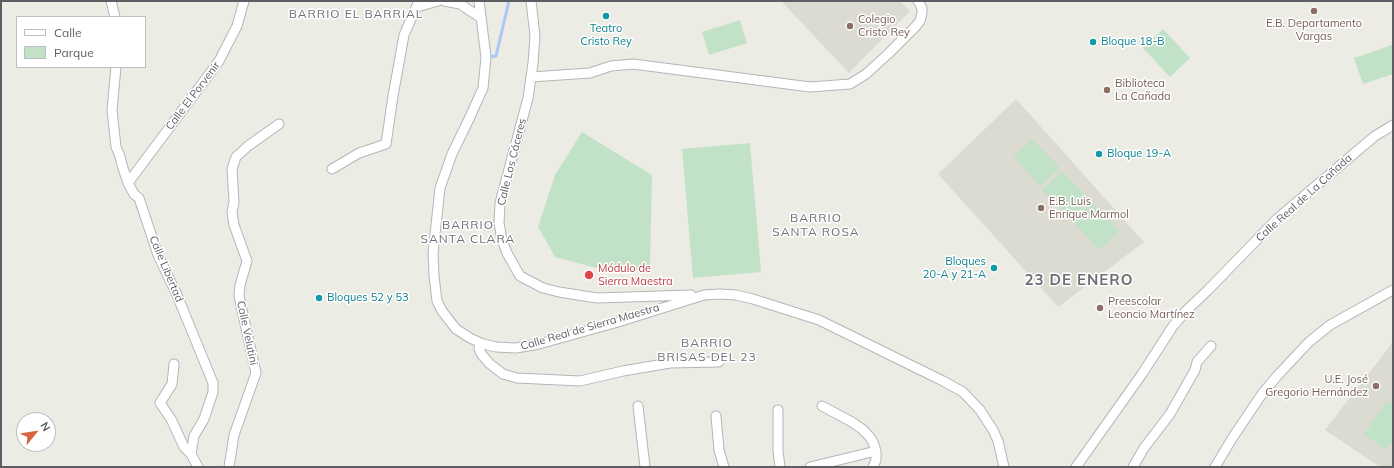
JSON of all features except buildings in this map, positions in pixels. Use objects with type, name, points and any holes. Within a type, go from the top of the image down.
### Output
[{"type":"street","points":[[111,1],[115,16]]},
{"type":"street","name":"Calle El Porvenir","points":[[128,183],[219,61],[237,26],[244,1]]},
{"type":"street","points":[[332,169],[359,154],[386,144],[404,35],[418,4],[438,1]]},
{"type":"street","points":[[444,1],[460,4],[482,18]]},
{"type":"street","name":"Calle Real de Sierra Maestra","points":[[479,1],[486,57],[482,88],[470,119],[452,154],[440,188],[433,253],[436,297],[442,310],[456,328],[480,343],[496,347],[516,348],[525,347],[618,322],[704,295],[736,295],[753,299],[820,320],[963,392],[976,404],[987,418],[998,442],[1004,467]]},
{"type":"street","name":"Calle Los Cáceres","points":[[531,1],[535,36],[528,98],[500,203],[499,223],[502,240],[507,253],[520,276],[543,288],[584,297],[597,298],[704,295]]},
{"type":"street","points":[[531,77],[590,73],[611,66],[633,64],[810,88],[850,84],[866,74],[916,26],[920,21],[922,13],[922,8],[918,1]]},
{"type":"street","name":"Calle Libertad","points":[[116,68],[112,110],[116,148],[128,183],[134,194],[139,198],[158,255],[177,295],[213,383],[213,392],[204,419],[194,436],[191,454]]},
{"type":"street","name":"Calle Velutini","points":[[229,467],[234,435],[256,373],[239,296],[240,285],[248,261],[234,225],[232,212],[234,202],[232,169],[236,157],[248,146],[279,124]]},
{"type":"street","name":"Calle Real de La Cañada","points":[[1076,467],[1142,374],[1173,326],[1186,311],[1277,219],[1375,136],[1393,125]]},
{"type":"street","points":[[1215,467],[1262,394],[1277,376],[1312,340],[1330,325],[1393,290]]},
{"type":"street","points":[[480,343],[479,349],[482,356],[490,364],[503,374],[517,378],[580,381],[670,362],[719,362]]},
{"type":"street","points":[[1133,467],[1144,448],[1170,414],[1198,362],[1211,346]]},
{"type":"street","points":[[174,364],[172,384],[160,403],[171,419],[184,447],[191,454],[198,467]]},
{"type":"street","points":[[638,406],[645,467]]},
{"type":"street","points":[[822,406],[862,429],[873,442],[876,451],[876,460],[873,467]]},
{"type":"street","points":[[778,410],[778,451],[780,467]]},
{"type":"street","points":[[716,416],[719,450],[724,467]]},
{"type":"street","points":[[810,467],[876,451]]},
{"type":"shaded area","name":"Colegio Cristo Rey","points":[[781,1],[900,1],[910,11],[849,73]]},
{"type":"shaded area","name":"E.B. Luis Enrique Marmol","points":[[1016,99],[1144,242],[1058,307],[938,174]]},
{"type":"shaded area","name":"U.E. José Gregorio Hernández","points":[[1393,342],[1393,467],[1380,467],[1325,430]]},
{"type":"green space","points":[[740,20],[747,43],[709,55],[702,32]]},
{"type":"green space","points":[[1163,29],[1190,58],[1170,77],[1143,48]]},
{"type":"green space","points":[[1392,45],[1393,74],[1363,84],[1354,58]]},
{"type":"green space","points":[[582,132],[652,175],[650,270],[600,269],[555,257],[538,227],[555,175]]},
{"type":"green space","points":[[1032,139],[1060,168],[1040,186],[1013,157]]},
{"type":"green space","points":[[750,143],[761,272],[693,278],[682,149]]},
{"type":"green space","points":[[1062,171],[1090,200],[1070,219],[1042,190]]},
{"type":"green space","points":[[1092,202],[1119,231],[1100,250],[1072,221]]},
{"type":"green space","points":[[1386,401],[1393,406],[1393,440],[1387,450],[1364,435]]},
{"type":"waterway","points":[[488,57],[496,56],[509,1]]},
{"type":"place","name":"E.B. Departamento Vargas","points":[[1314,11]]},
{"type":"place","name":"Teatro Cristo Rey","points":[[606,16]]},
{"type":"place","name":"Colegio Cristo Rey","points":[[850,26]]},
{"type":"place","name":"Bloque 18-B","points":[[1093,42]]},
{"type":"place","name":"Biblioteca La Cañada","points":[[1107,90]]},
{"type":"place","name":"Bloque 19-A","points":[[1099,154]]},
{"type":"place","name":"E.B. Luis Enrique Marmol","points":[[1041,208]]},
{"type":"place","name":"Bloques 20-A y 21-A","points":[[994,268]]},
{"type":"place","name":"Módulo de Sierra Maestra","points":[[589,275]]},
{"type":"place","name":"Bloques 52 y 53","points":[[319,298]]},
{"type":"place","name":"Preescolar Leoncio Martínez","points":[[1100,308]]},
{"type":"place","name":"U.E. José Gregorio Hernández","points":[[1376,386]]},
{"type":"district","name":"BARRIO EL BARRIAL","points":[[356,14]]},
{"type":"district","name":"BARRIO SANTA ROSA","points":[[816,225]]},
{"type":"district","name":"BARRIO SANTA CLARA","points":[[468,232]]},
{"type":"district","name":"23 DE ENERO","points":[[1079,280]]},
{"type":"district","name":"BARRIO BRISAS DEL 23","points":[[707,350]]}]
